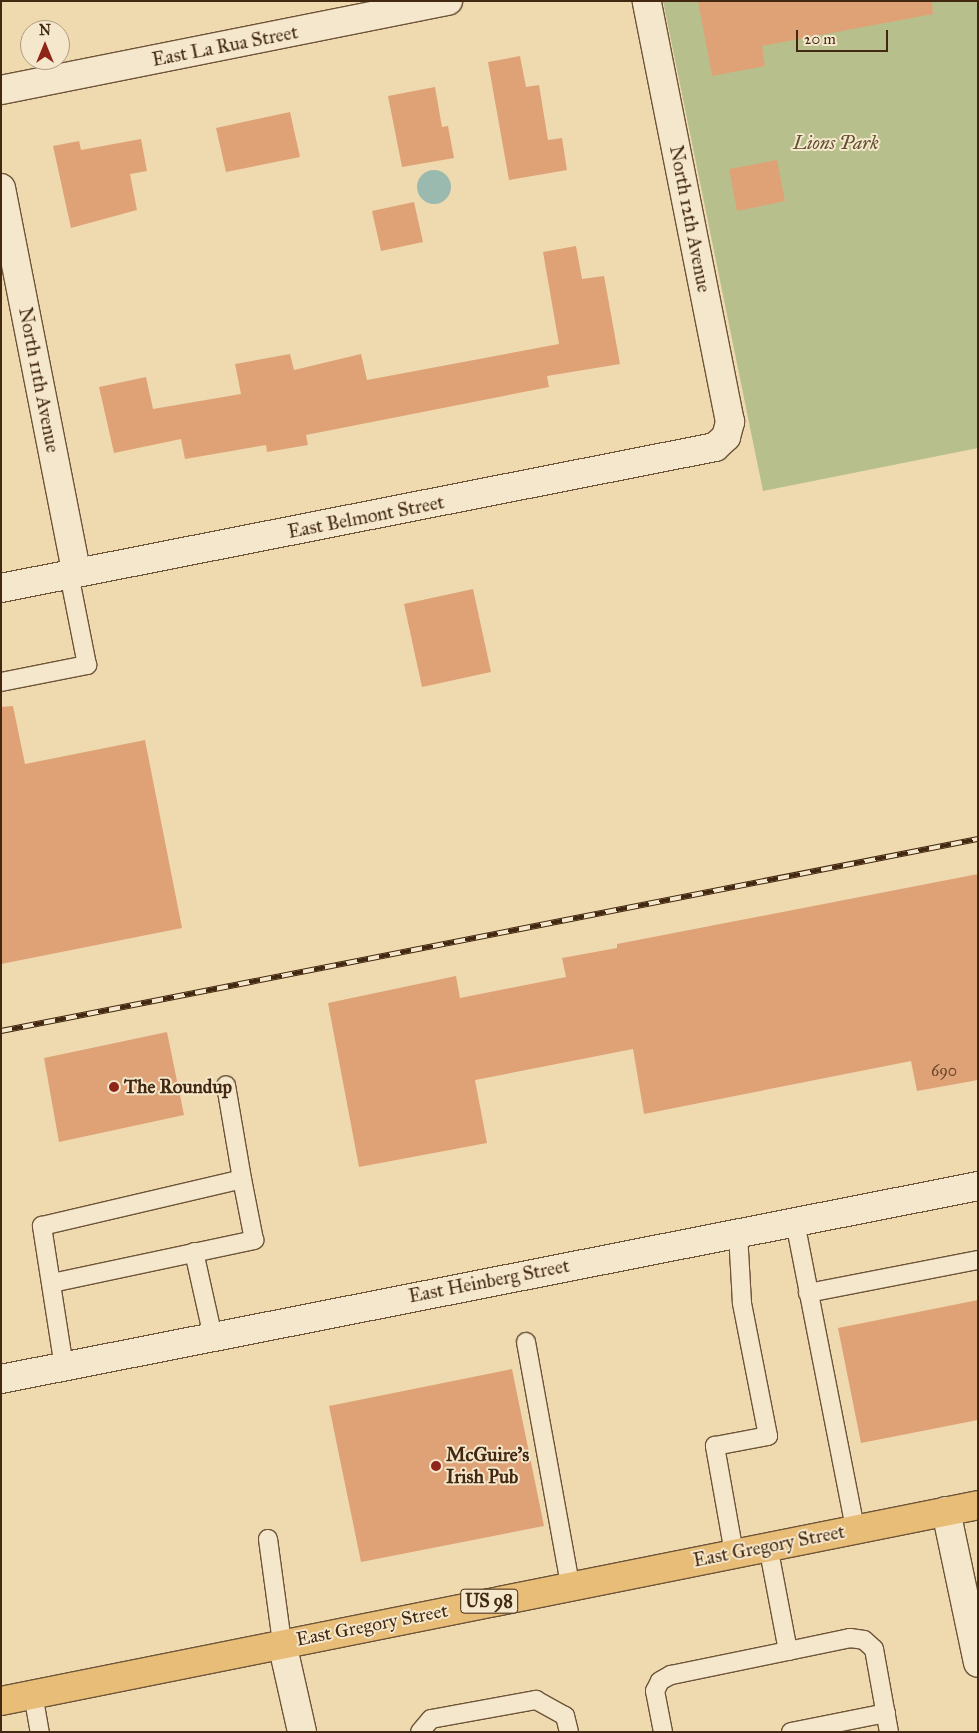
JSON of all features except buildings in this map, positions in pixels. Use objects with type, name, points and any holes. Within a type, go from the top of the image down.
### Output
[{"type":"highway","name":"East Gregory Street","points":[[1,1700],[978,1505]]},
{"type":"street","name":"East La Rua Street","points":[[1,90],[448,1]]},
{"type":"street","name":"North 12th Avenue","points":[[647,1],[730,422],[726,437]]},
{"type":"street","name":"North 11th Avenue","points":[[1,188],[72,573]]},
{"type":"street","name":"East Belmont Street","points":[[1,588],[714,447],[726,437]]},
{"type":"street","name":"East Heinberg Street","points":[[1,1379],[978,1186]]},
{"type":"street","points":[[946,1511],[978,1664]]},
{"type":"street","points":[[282,1643],[302,1732]]},
{"type":"lane","points":[[1,682],[87,665],[72,573]]},
{"type":"lane","points":[[52,1283],[254,1240],[226,1085]]},
{"type":"lane","points":[[64,1366],[42,1226],[242,1179]]},
{"type":"lane","points":[[795,1222],[856,1529]]},
{"type":"lane","points":[[734,1553],[714,1446],[768,1436],[742,1303],[738,1234]]},
{"type":"lane","points":[[194,1252],[213,1337]]},
{"type":"lane","points":[[808,1293],[978,1260]]},
{"type":"lane","points":[[526,1342],[570,1585]]},
{"type":"lane","points":[[268,1539],[282,1643]]},
{"type":"lane","points":[[768,1546],[788,1651]]},
{"type":"lane","points":[[663,1732],[655,1691],[660,1682],[671,1675],[850,1638],[864,1640],[874,1649],[889,1732]]},
{"type":"lane","points":[[32,1694],[40,1732]]},
{"type":"lane","points":[[420,1732],[431,1719],[536,1700],[565,1716],[569,1732]]},
{"type":"lane","points":[[791,1732],[886,1713]]},
{"type":"green space","name":"Lions Park","points":[[663,1],[978,1],[978,448],[763,491]]},
{"type":"water","points":[[434,170],[446,175],[451,187],[446,199],[434,204],[422,199],[417,187],[422,175]]},
{"type":"railway","points":[[1,1031],[978,839]]},
{"type":"place","name":"The Roundup","points":[[114,1087]]},
{"type":"place","name":"McGuire's Irish Pub","points":[[436,1466]]}]
